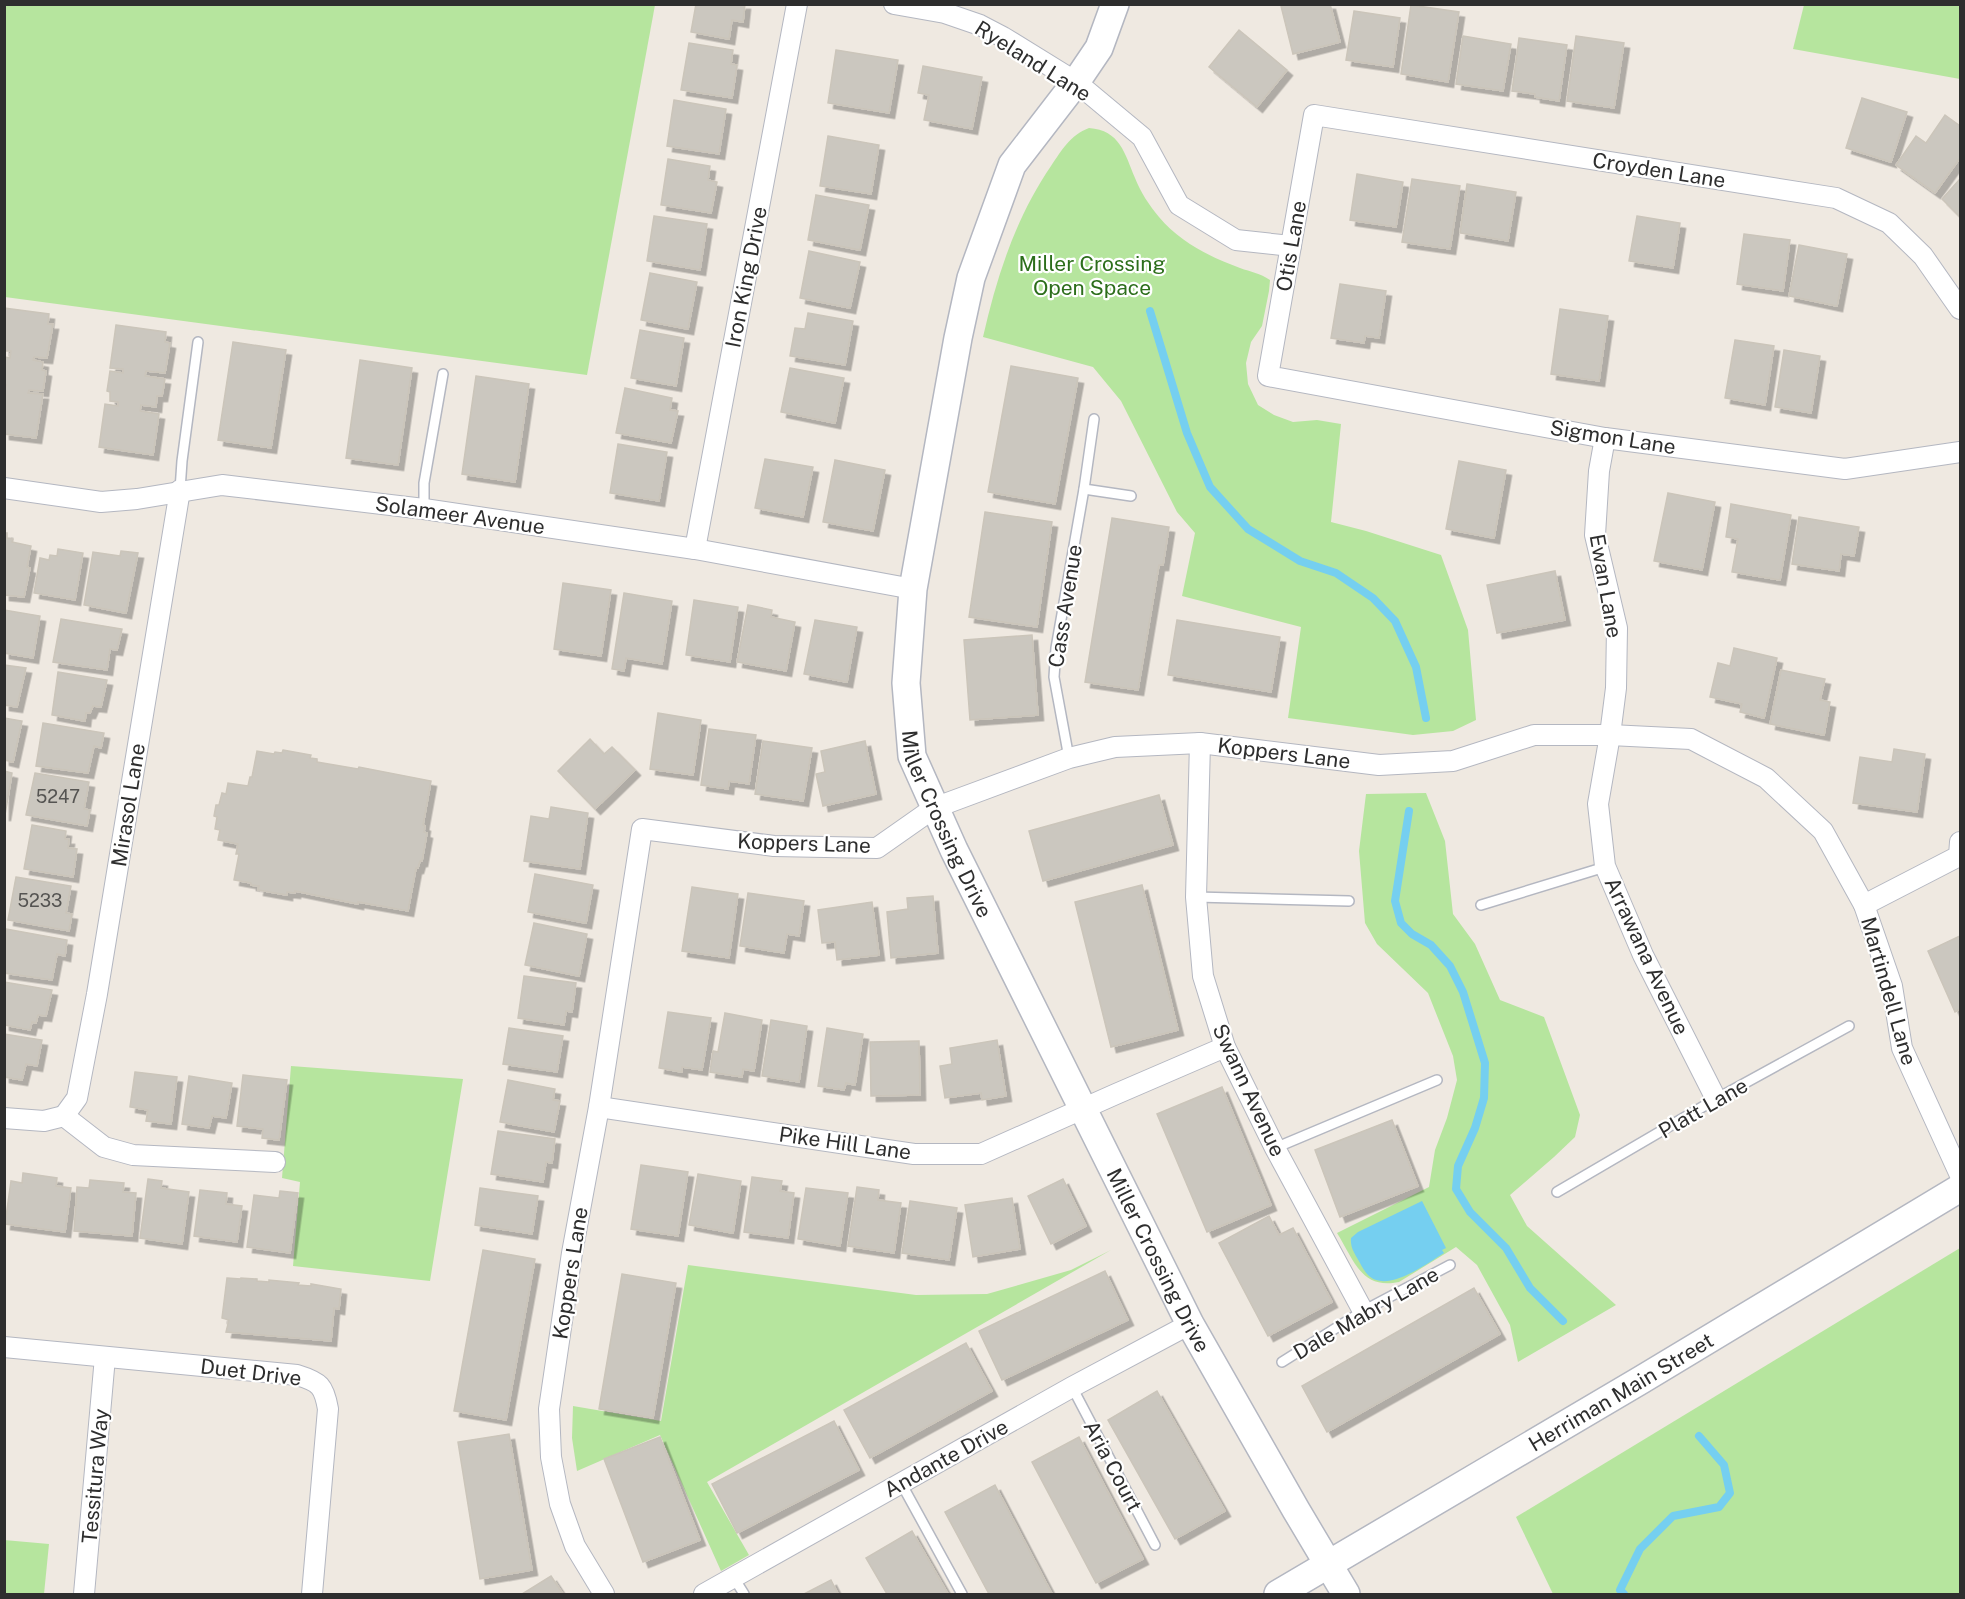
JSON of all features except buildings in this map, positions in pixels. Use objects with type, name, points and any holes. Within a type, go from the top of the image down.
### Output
[{"type":"street","name":"Iron King Drive","points":[[695,549],[797,4]]},
{"type":"street","name":"Ryeland Lane","points":[[894,4],[945,13],[980,25],[1076,82],[1142,137],[1179,205],[1236,240],[1292,246]]},
{"type":"street","name":"Miller Crossing Drive","points":[[1115,4],[1099,48],[1076,82],[1012,165],[971,278],[913,589],[906,683],[912,756],[959,861],[1190,1324],[1346,1594]]},
{"type":"street","name":"Otis Lane","points":[[1268,376],[1314,115]]},
{"type":"street","name":"Croyden Lane","points":[[1314,115],[1836,198],[1889,224],[1923,256],[1960,309]]},
{"type":"street","name":"Sigmon Lane","points":[[1268,376],[1605,438],[1845,469],[1960,452]]},
{"type":"street","name":"Ewan Lane","points":[[1605,438],[1599,471],[1595,535],[1617,628],[1616,688],[1611,735]]},
{"type":"street","name":"Solameer Avenue","points":[[4,488],[101,502],[137,499],[222,484],[424,509],[695,549],[913,589]]},
{"type":"street","name":"Mirasol Lane","points":[[64,1116],[77,1098],[97,994],[180,490]]},
{"type":"street","name":"Koppers Lane","points":[[604,1594],[575,1546],[560,1504],[551,1457],[549,1409],[572,1253],[599,1107],[642,829],[774,846],[877,848],[934,808],[1069,758],[1115,747],[1200,743],[1379,765],[1454,761],[1534,735],[1611,735],[1691,739],[1766,778],[1822,831],[1864,905]]},
{"type":"street","name":"Arrawana Avenue","points":[[1611,735],[1598,804],[1605,867],[1642,954],[1716,1100]]},
{"type":"street","name":"Swann Avenue","points":[[1200,743],[1196,897],[1203,976],[1225,1047],[1275,1148],[1363,1311]]},
{"type":"street","points":[[1864,905],[1959,856],[1960,842]]},
{"type":"street","name":"Martindell Lane","points":[[1864,905],[1893,986],[1902,1048],[1960,1175]]},
{"type":"street","name":"Pike Hill Lane","points":[[599,1107],[914,1154],[981,1154],[1225,1047]]},
{"type":"street","points":[[4,1118],[44,1121],[64,1116],[104,1147],[133,1155],[275,1162]]},
{"type":"street","name":"Herriman Main Street","points":[[1278,1594],[1641,1380],[1960,1188]]},
{"type":"street","name":"Andante Drive","points":[[704,1594],[739,1586],[901,1483],[1190,1324]]},
{"type":"street","name":"Duet Drive","points":[[4,1347],[297,1375],[313,1380],[325,1391],[328,1409],[312,1594]]},
{"type":"street","name":"Tessitura Way","points":[[84,1594],[105,1357]]},
{"type":"lane","points":[[180,490],[198,342]]},
{"type":"lane","points":[[424,509],[424,483],[443,374]]},
{"type":"lane","name":"Cass Avenue","points":[[1069,758],[1054,677],[1055,657],[1094,419]]},
{"type":"lane","points":[[1084,489],[1131,496]]},
{"type":"lane","points":[[1482,905],[1605,867]]},
{"type":"lane","points":[[1196,897],[1349,902]]},
{"type":"lane","name":"Platt Lane","points":[[1557,1192],[1849,1026]]},
{"type":"lane","points":[[1275,1148],[1437,1080]]},
{"type":"lane","name":"Dale Mabry Lane","points":[[1282,1362],[1363,1311],[1450,1265]]},
{"type":"lane","name":"Aria Court","points":[[1072,1387],[1155,1545]]},
{"type":"lane","points":[[901,1483],[962,1594]]},
{"type":"green space","points":[[5,4],[655,5],[587,375],[5,297]]},
{"type":"green space","points":[[1804,5],[1960,5],[1960,79],[1793,49]]},
{"type":"green space","name":"Miller Crossing Open Space","points":[[1089,128],[1108,133],[1115,138],[1146,199],[1159,217],[1176,234],[1207,254],[1270,280],[1262,326],[1251,342],[1246,363],[1248,384],[1258,405],[1274,415],[1293,422],[1317,420],[1341,424],[1331,522],[1441,555],[1468,630],[1476,720],[1453,731],[1413,735],[1288,718],[1301,627],[1182,596],[1195,533],[1177,512],[1121,401],[1093,367],[983,337],[1001,270],[1027,207],[1063,149],[1072,139]]},
{"type":"green space","points":[[1426,793],[1445,841],[1453,914],[1475,944],[1500,1000],[1544,1017],[1580,1115],[1575,1137],[1510,1195],[1527,1226],[1616,1305],[1518,1362],[1510,1325],[1477,1265],[1456,1247],[1399,1282],[1376,1282],[1360,1271],[1337,1233],[1429,1187],[1435,1150],[1447,1118],[1457,1080],[1453,1056],[1428,993],[1377,944],[1365,923],[1359,851],[1366,794]]},
{"type":"green space","points":[[291,1066],[463,1079],[430,1281],[293,1266],[300,1182],[282,1178]]},
{"type":"green space","points":[[1960,1248],[1960,1594],[1553,1594],[1516,1517]]},
{"type":"green space","points":[[1111,1250],[707,1482],[749,1555],[721,1571],[660,1435],[577,1471],[572,1438],[573,1406],[661,1421],[688,1265],[916,1295],[987,1294],[1071,1270]]},
{"type":"green space","points":[[4,1540],[49,1544],[44,1594],[5,1594]]},
{"type":"water","points":[[1422,1201],[1446,1248],[1442,1250],[1444,1253],[1417,1270],[1396,1279],[1376,1280],[1368,1275],[1353,1251],[1351,1238],[1358,1232]]},
{"type":"waterway","points":[[1150,311],[1187,433],[1210,487],[1248,529],[1300,561],[1336,573],[1373,598],[1395,621],[1416,667],[1426,718]]},
{"type":"waterway","points":[[1409,811],[1395,901],[1401,923],[1412,934],[1431,945],[1450,966],[1463,992],[1485,1063],[1484,1098],[1475,1128],[1458,1166],[1456,1189],[1470,1212],[1506,1248],[1530,1288],[1563,1321]]},
{"type":"waterway","points":[[1624,1594],[1620,1590],[1640,1549],[1673,1516],[1719,1507],[1730,1493],[1724,1465],[1699,1436]]}]
